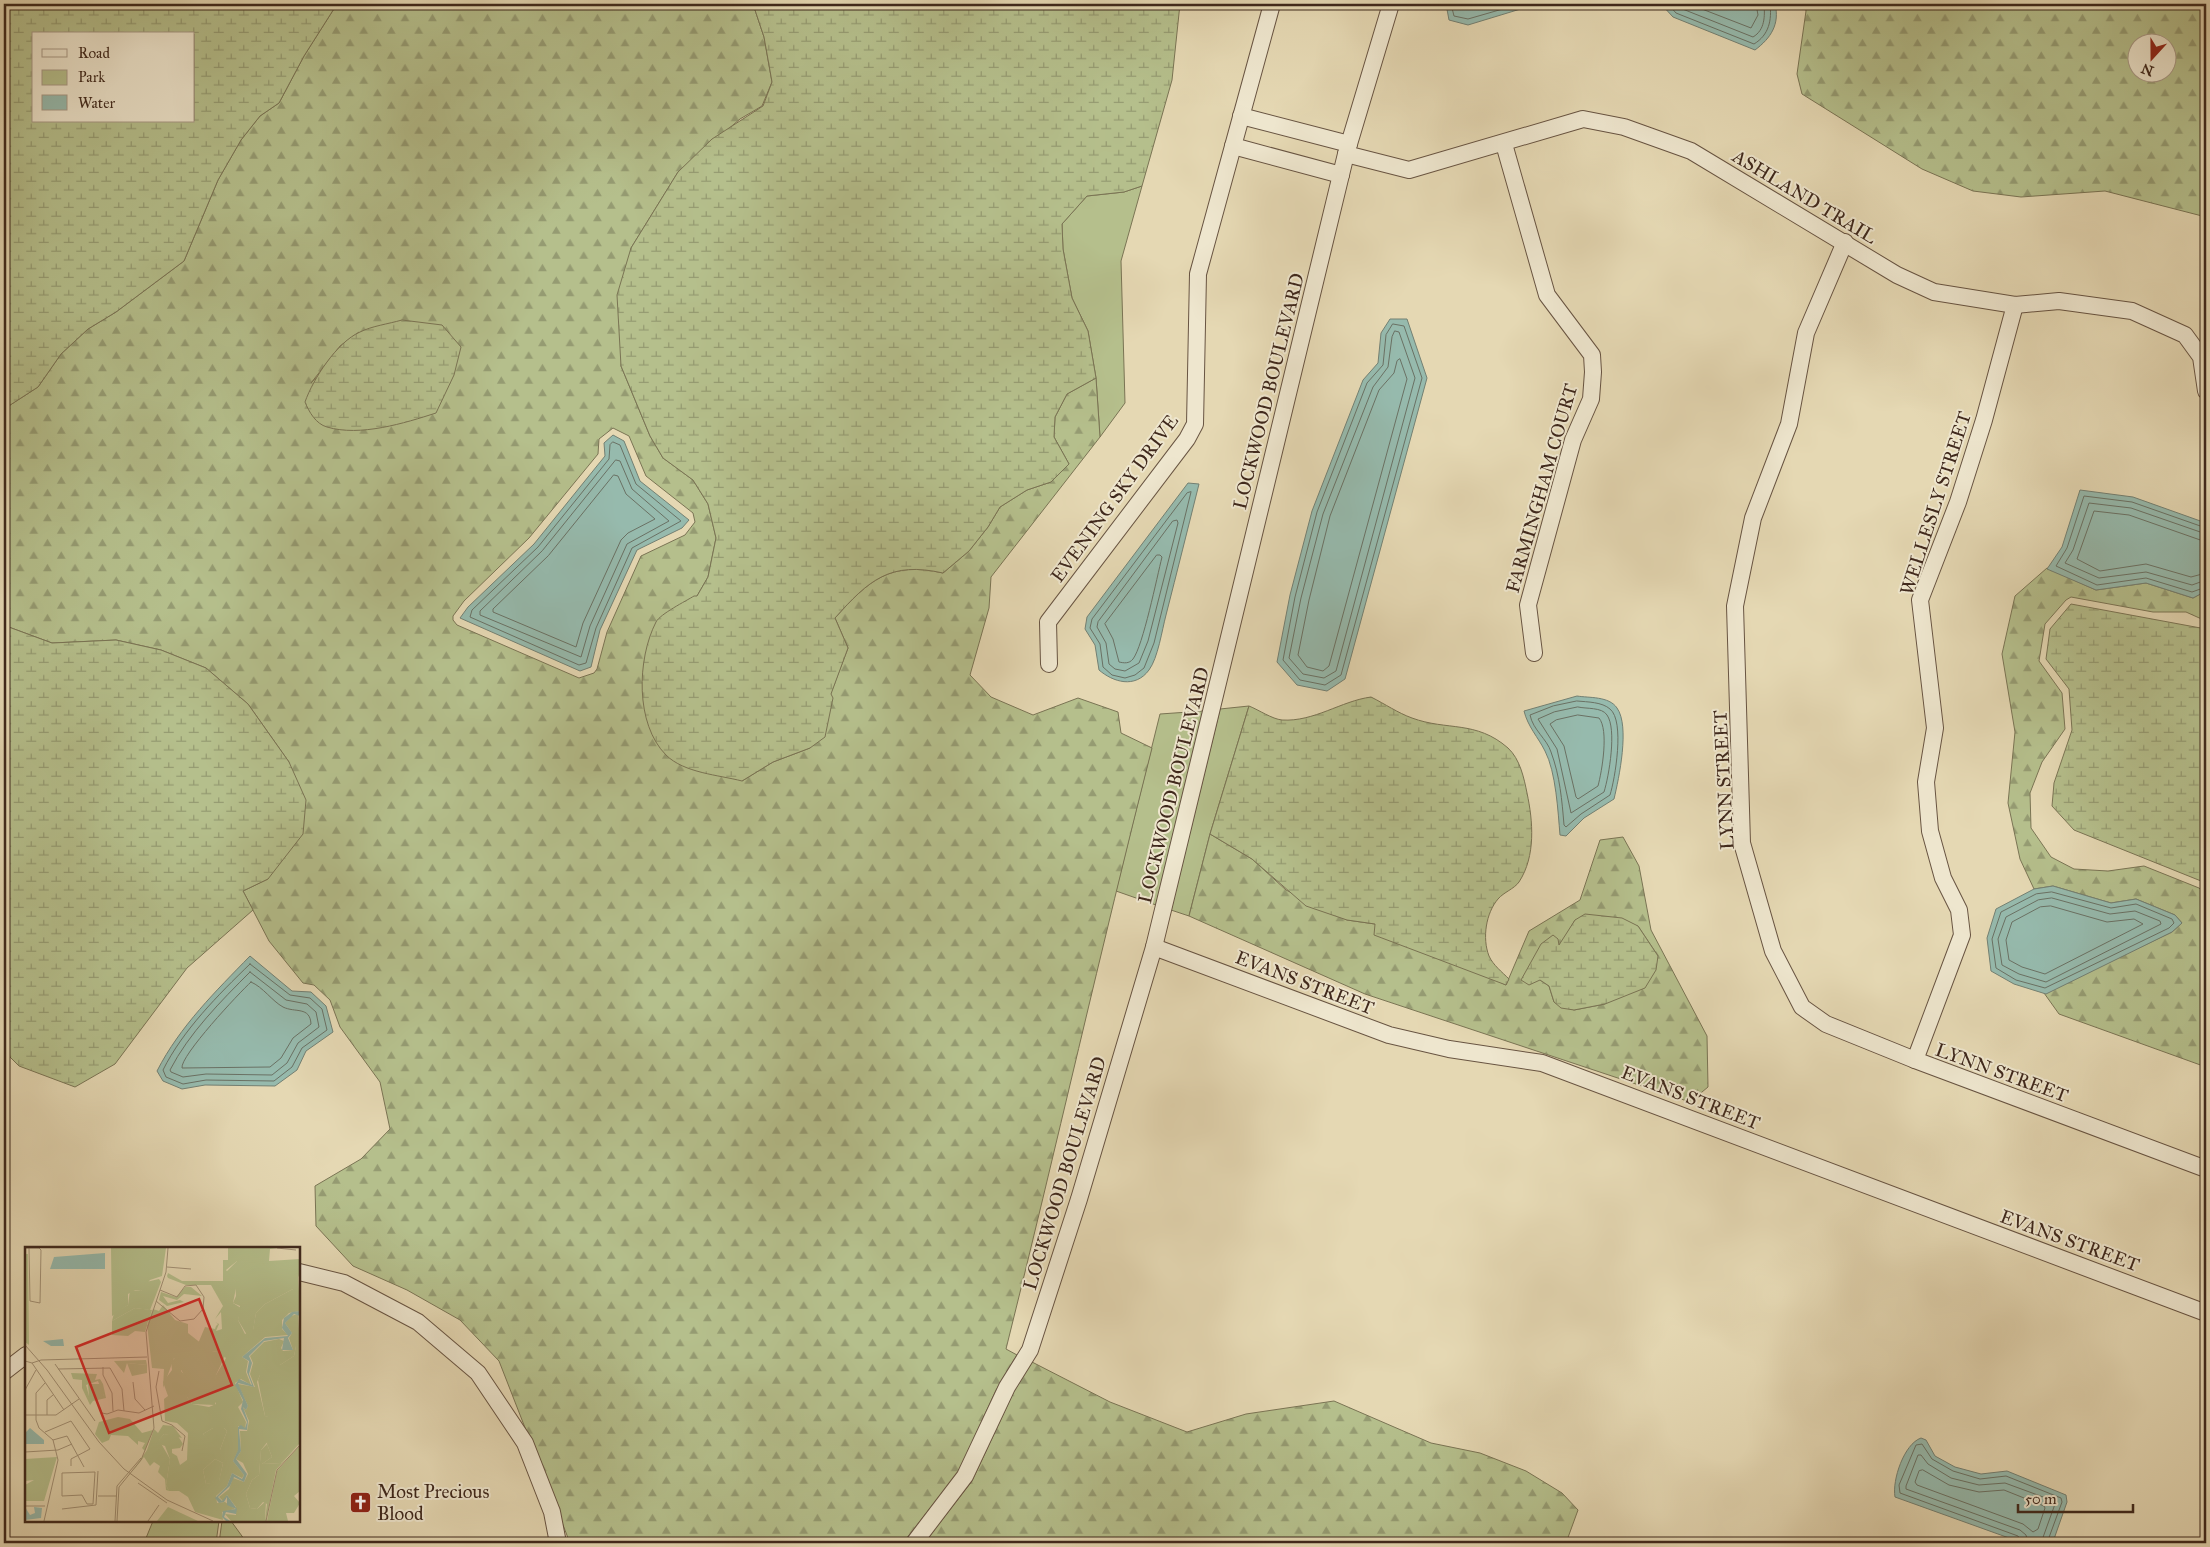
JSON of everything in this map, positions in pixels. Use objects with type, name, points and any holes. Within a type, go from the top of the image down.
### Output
[{"type":"street","name":"EVENING SKY DRIVE","points":[[1049,664],[1048,622],[1187,439],[1195,424],[1198,274],[1272,4]]},
{"type":"street","name":"LOCKWOOD BOULEVARD","points":[[914,1543],[966,1476],[1007,1387],[1030,1350],[1078,1199],[1154,947],[1341,175],[1391,4]]},
{"type":"street","points":[[1241,116],[1348,149]]},
{"type":"street","name":"ASHLAND TRAIL","points":[[1348,149],[1409,170],[1504,144],[1582,119],[1624,127],[1691,151],[1897,275],[1934,292],[2015,305],[2059,301],[2132,311],[2168,327],[2185,335],[2201,357],[2206,391]]},
{"type":"street","name":"FARMINGHAM COURT","points":[[1504,144],[1547,295],[1592,355],[1594,372],[1592,399],[1573,440],[1528,605],[1534,654]]},
{"type":"street","points":[[1233,146],[1341,175]]},
{"type":"street","name":"LYNN STREET","points":[[1845,242],[1806,333],[1789,424],[1753,518],[1735,606],[1742,843],[1773,951],[1802,1007],[1826,1024],[1915,1060],[2206,1169]]},
{"type":"street","name":"WELLESLY STREET","points":[[1915,1060],[1962,935],[1959,910],[1943,878],[1930,831],[1926,782],[1936,728],[1920,600],[1967,475],[2015,305]]},
{"type":"street","name":"EVANS STREET","points":[[1154,947],[1390,1035],[1449,1049],[1542,1063],[2206,1312]]},
{"type":"street","points":[[300,1272],[344,1283],[418,1322],[478,1373],[525,1443],[552,1512],[558,1543]]},
{"type":"street","points":[[4,1372],[25,1356]]},
{"type":"green space","points":[[4,4],[337,4],[304,56],[279,103],[260,116],[241,140],[218,180],[184,261],[116,312],[88,329],[61,354],[38,387],[4,409]]},
{"type":"green space","points":[[337,4],[753,4],[764,37],[772,82],[762,106],[740,119],[678,172],[631,248],[621,366],[650,436],[663,458],[693,480],[708,504],[716,538],[708,577],[697,596],[742,781],[773,762],[810,748],[848,648],[835,618],[859,593],[882,577],[895,572],[909,570],[943,573],[969,551],[988,527],[1000,507],[1027,490],[1051,482],[1069,464],[1054,437],[1055,417],[1067,394],[1096,378],[1100,437],[991,577],[989,608],[970,675],[991,697],[1033,715],[1078,698],[1118,712],[1121,733],[1152,748],[1006,1349],[1017,1355],[996,1390],[959,1471],[903,1543],[570,1543],[499,1361],[460,1320],[407,1290],[353,1266],[316,1226],[315,1186],[361,1159],[390,1129],[380,1082],[340,1027],[330,1000],[314,985],[303,983],[269,941],[243,891],[268,879],[289,762],[248,704],[206,668],[161,650],[116,640],[52,643],[6,626],[4,622],[4,409],[38,387],[61,354],[88,329],[116,312],[184,261],[218,180],[241,140],[260,116],[279,103],[304,56]],"holes":[[[359,332],[311,383],[340,346]],[[613,428],[629,436],[646,476],[693,513],[695,522],[685,535],[641,556],[607,632],[597,669],[594,673],[579,678],[457,625],[453,620],[453,616],[464,601],[529,538],[598,454],[599,439]]]},
{"type":"green space","points":[[753,4],[1180,4],[1172,80],[1142,186],[1124,192],[1087,196],[1062,224],[1063,249],[1072,298],[1088,331],[1096,378],[1067,394],[1055,417],[1054,437],[1069,464],[1051,482],[1027,490],[1000,507],[988,527],[969,551],[943,573],[925,570],[895,572],[870,584],[859,593],[835,618],[848,648],[831,694],[833,698],[825,737],[810,748],[773,762],[742,781],[692,770],[673,761],[656,742],[644,709],[642,691],[645,654],[656,622],[662,615],[697,596],[708,577],[716,538],[708,504],[693,480],[663,458],[650,436],[621,366],[617,295],[631,248],[678,172],[712,139],[763,106],[772,82],[764,37]]},
{"type":"green space","points":[[1805,4],[2206,4],[2206,217],[2105,191],[2021,197],[1973,191],[1922,169],[1802,94],[1797,74],[1806,11]]},
{"type":"green space","points":[[1142,186],[1121,261],[1125,403],[1100,437],[1096,378],[1088,331],[1072,298],[1063,249],[1062,224],[1087,196],[1124,192]]},
{"type":"green space","points":[[402,320],[442,325],[461,347],[454,375],[436,413],[411,421],[368,430],[340,430],[319,423],[311,414],[305,402],[320,372],[335,352],[351,337],[360,332]]},
{"type":"green space","points":[[2047,568],[2096,590],[2146,583],[2193,598],[2206,591],[2206,621],[2186,612],[2153,612],[2071,597],[2066,600],[2045,624],[2039,661],[2062,693],[2065,729],[2042,762],[2030,793],[2031,828],[2051,857],[2074,869],[2108,871],[2144,866],[2199,888],[2206,894],[2206,1067],[2059,1014],[2044,993],[2172,932],[2182,923],[2175,915],[2136,899],[2111,903],[2053,886],[2034,889],[2020,859],[2008,803],[2015,732],[2002,654],[2015,596]]},
{"type":"green space","points":[[2071,604],[2206,629],[2206,883],[2074,830],[2052,806],[2054,783],[2072,730],[2069,689],[2046,659],[2050,629]]},
{"type":"green space","points":[[4,622],[6,626],[52,643],[116,640],[161,650],[206,668],[248,704],[289,762],[306,800],[303,834],[268,879],[243,891],[253,910],[187,968],[115,1064],[75,1087],[19,1066],[4,1051]]},
{"type":"green space","points":[[1371,697],[1412,718],[1484,733],[1508,748],[1521,769],[1531,815],[1531,850],[1519,882],[1500,897],[1494,905],[1486,926],[1489,956],[1509,979],[1506,985],[1374,935],[1375,924],[1347,920],[1306,906],[1252,859],[1210,834],[1249,706],[1278,719],[1294,720],[1316,715],[1360,699]]},
{"type":"green space","points":[[1249,706],[1210,834],[1189,916],[1171,910],[1220,709]]},
{"type":"green space","points":[[1203,711],[1156,905],[1116,891],[1160,714]]},
{"type":"green space","points":[[1210,834],[1252,859],[1286,890],[1347,920],[1375,924],[1506,985],[1529,931],[1580,900],[1600,840],[1623,837],[1639,866],[1651,930],[1707,1036],[1708,1087],[1690,1102],[1365,994],[1189,916]],"holes":[[[1575,920],[1638,926],[1658,956],[1605,1004],[1574,1010],[1554,1002],[1549,986],[1540,980]]]},
{"type":"green space","points":[[1585,914],[1622,918],[1638,926],[1658,956],[1656,970],[1645,988],[1605,1004],[1574,1010],[1561,1008],[1554,1002],[1549,986],[1540,980],[1529,985],[1521,980],[1541,944],[1553,935],[1558,939],[1559,945],[1575,920]]},
{"type":"green space","points":[[1032,1362],[1110,1402],[1187,1432],[1246,1414],[1334,1401],[1431,1443],[1480,1453],[1526,1471],[1562,1493],[1578,1510],[1566,1543],[924,1543],[972,1481],[1014,1391]]},
{"type":"green space","points":[[153,1522],[219,1522],[216,1543],[144,1543]]},
{"type":"green space","points":[[222,1522],[232,1522],[247,1543],[219,1543]]},
{"type":"water","points":[[1446,4],[1537,4],[1468,25],[1449,20]]},
{"type":"water","points":[[1661,4],[1775,4],[1776,18],[1770,35],[1755,50],[1673,17]]},
{"type":"water","points":[[1390,319],[1407,319],[1427,378],[1345,679],[1327,691],[1297,685],[1277,662],[1290,595],[1312,511],[1363,380],[1378,363],[1381,333]]},
{"type":"water","points":[[613,435],[624,441],[640,481],[689,520],[682,528],[637,550],[600,630],[591,667],[580,671],[460,618],[468,607],[534,544],[605,456],[604,443]]},
{"type":"water","points":[[1188,483],[1199,484],[1155,658],[1149,670],[1137,680],[1124,682],[1111,678],[1099,670],[1095,645],[1085,629],[1087,617]]},
{"type":"water","points":[[2080,490],[2133,497],[2206,523],[2206,591],[2193,598],[2146,583],[2096,590],[2047,569],[2062,547]]},
{"type":"water","points":[[1577,696],[1604,699],[1617,708],[1623,727],[1622,752],[1614,799],[1584,818],[1566,836],[1560,835],[1556,792],[1549,760],[1524,711]]},
{"type":"water","points":[[2053,886],[2111,903],[2136,899],[2175,915],[2182,923],[2172,932],[2046,994],[2014,984],[1991,971],[1987,938],[1996,909],[2034,889]]},
{"type":"water","points":[[250,956],[292,991],[311,992],[326,1006],[333,1032],[306,1051],[297,1070],[275,1086],[205,1085],[182,1089],[163,1081],[157,1071],[176,1039],[199,1010]]},
{"type":"water","points":[[1921,1438],[1926,1440],[1935,1456],[1955,1467],[1981,1474],[2007,1471],[2066,1495],[2067,1502],[2054,1539],[2050,1543],[2023,1543],[1895,1497],[1895,1481],[1900,1463],[1909,1447]]},
{"type":"place","name":"Most Precious Blood","points":[[361,1502]]}]
